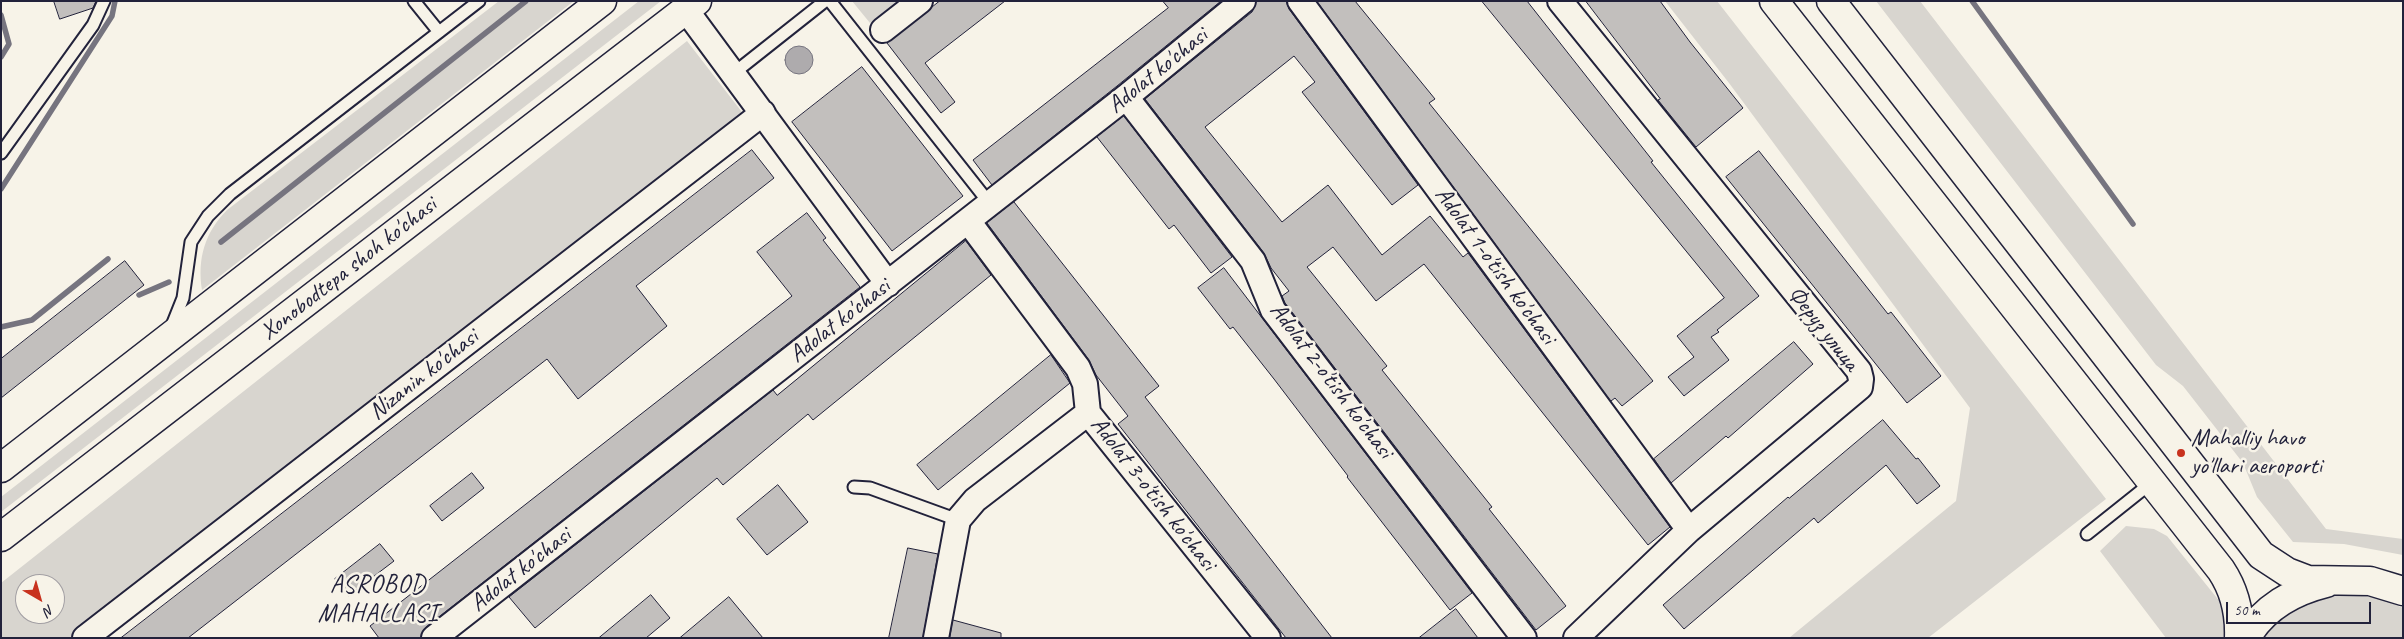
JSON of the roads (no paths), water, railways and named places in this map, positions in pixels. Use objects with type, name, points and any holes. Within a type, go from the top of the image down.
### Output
[{"type":"main road","points":[[1,468],[602,1]]},
{"type":"main road","points":[[1774,1],[2227,580],[2237,608],[2239,638]]},
{"type":"main road","points":[[1831,1],[2253,546],[2269,561],[2298,577],[2330,582]]},
{"type":"main road","name":"Xonobodtepa shoh ko'chasi","points":[[1,537],[691,5]]},
{"type":"main road","points":[[2246,638],[2261,618],[2276,605],[2311,586],[2350,580],[2370,581],[2403,591]]},
{"type":"street","points":[[883,30],[920,1]]},
{"type":"street","name":"Adolat ko'chasi","points":[[434,638],[1126,97],[1243,1]]},
{"type":"street","name":"Adolat 1-o'tish ko'chasi","points":[[1300,1],[1690,530]]},
{"type":"street","name":"Феруз улица","points":[[1560,1],[1859,371],[1861,378],[1860,387],[1690,530],[1576,638]]},
{"type":"street","points":[[691,5],[734,73],[888,284]]},
{"type":"street","name":"Adolat 2-o'tish ko'chasi","points":[[1126,97],[1253,261],[1274,310],[1524,638]]},
{"type":"street","name":"Nizanin ko'chasi","points":[[85,638],[763,113]]},
{"type":"street","name":"Adolat 3-o'tish ko'chasi","points":[[968,221],[1078,368],[1085,384],[1088,412],[1268,638]]},
{"type":"street","points":[[936,638],[958,520],[975,500],[1088,412]]},
{"type":"lane","points":[[1,153],[93,25],[104,1]]},
{"type":"lane","points":[[414,1],[439,32]]},
{"type":"lane","points":[[165,341],[183,298],[191,242],[208,216],[230,194],[479,1]]},
{"type":"lane","points":[[734,73],[826,1]]},
{"type":"lane","points":[[830,1],[990,204]]},
{"type":"lane","points":[[2087,534],[2151,483]]},
{"type":"lane","points":[[854,487],[870,488],[958,520]]},
{"type":"waterway","points":[[1,189],[112,16],[115,1]]},
{"type":"waterway","points":[[221,242],[526,1]]},
{"type":"waterway","points":[[1972,1],[2133,224]]},
{"type":"waterway","points":[[1,15],[9,44],[1,57]]},
{"type":"waterway","points":[[1,327],[32,320],[108,259]]},
{"type":"waterway","points":[[139,295],[169,282]]},
{"type":"place","name":"Mahalliy havo yo'llari aeroporti","points":[[2181,453]]},
{"type":"district","name":"ASROBOD MAHALLASI","points":[[378,600]]}]
